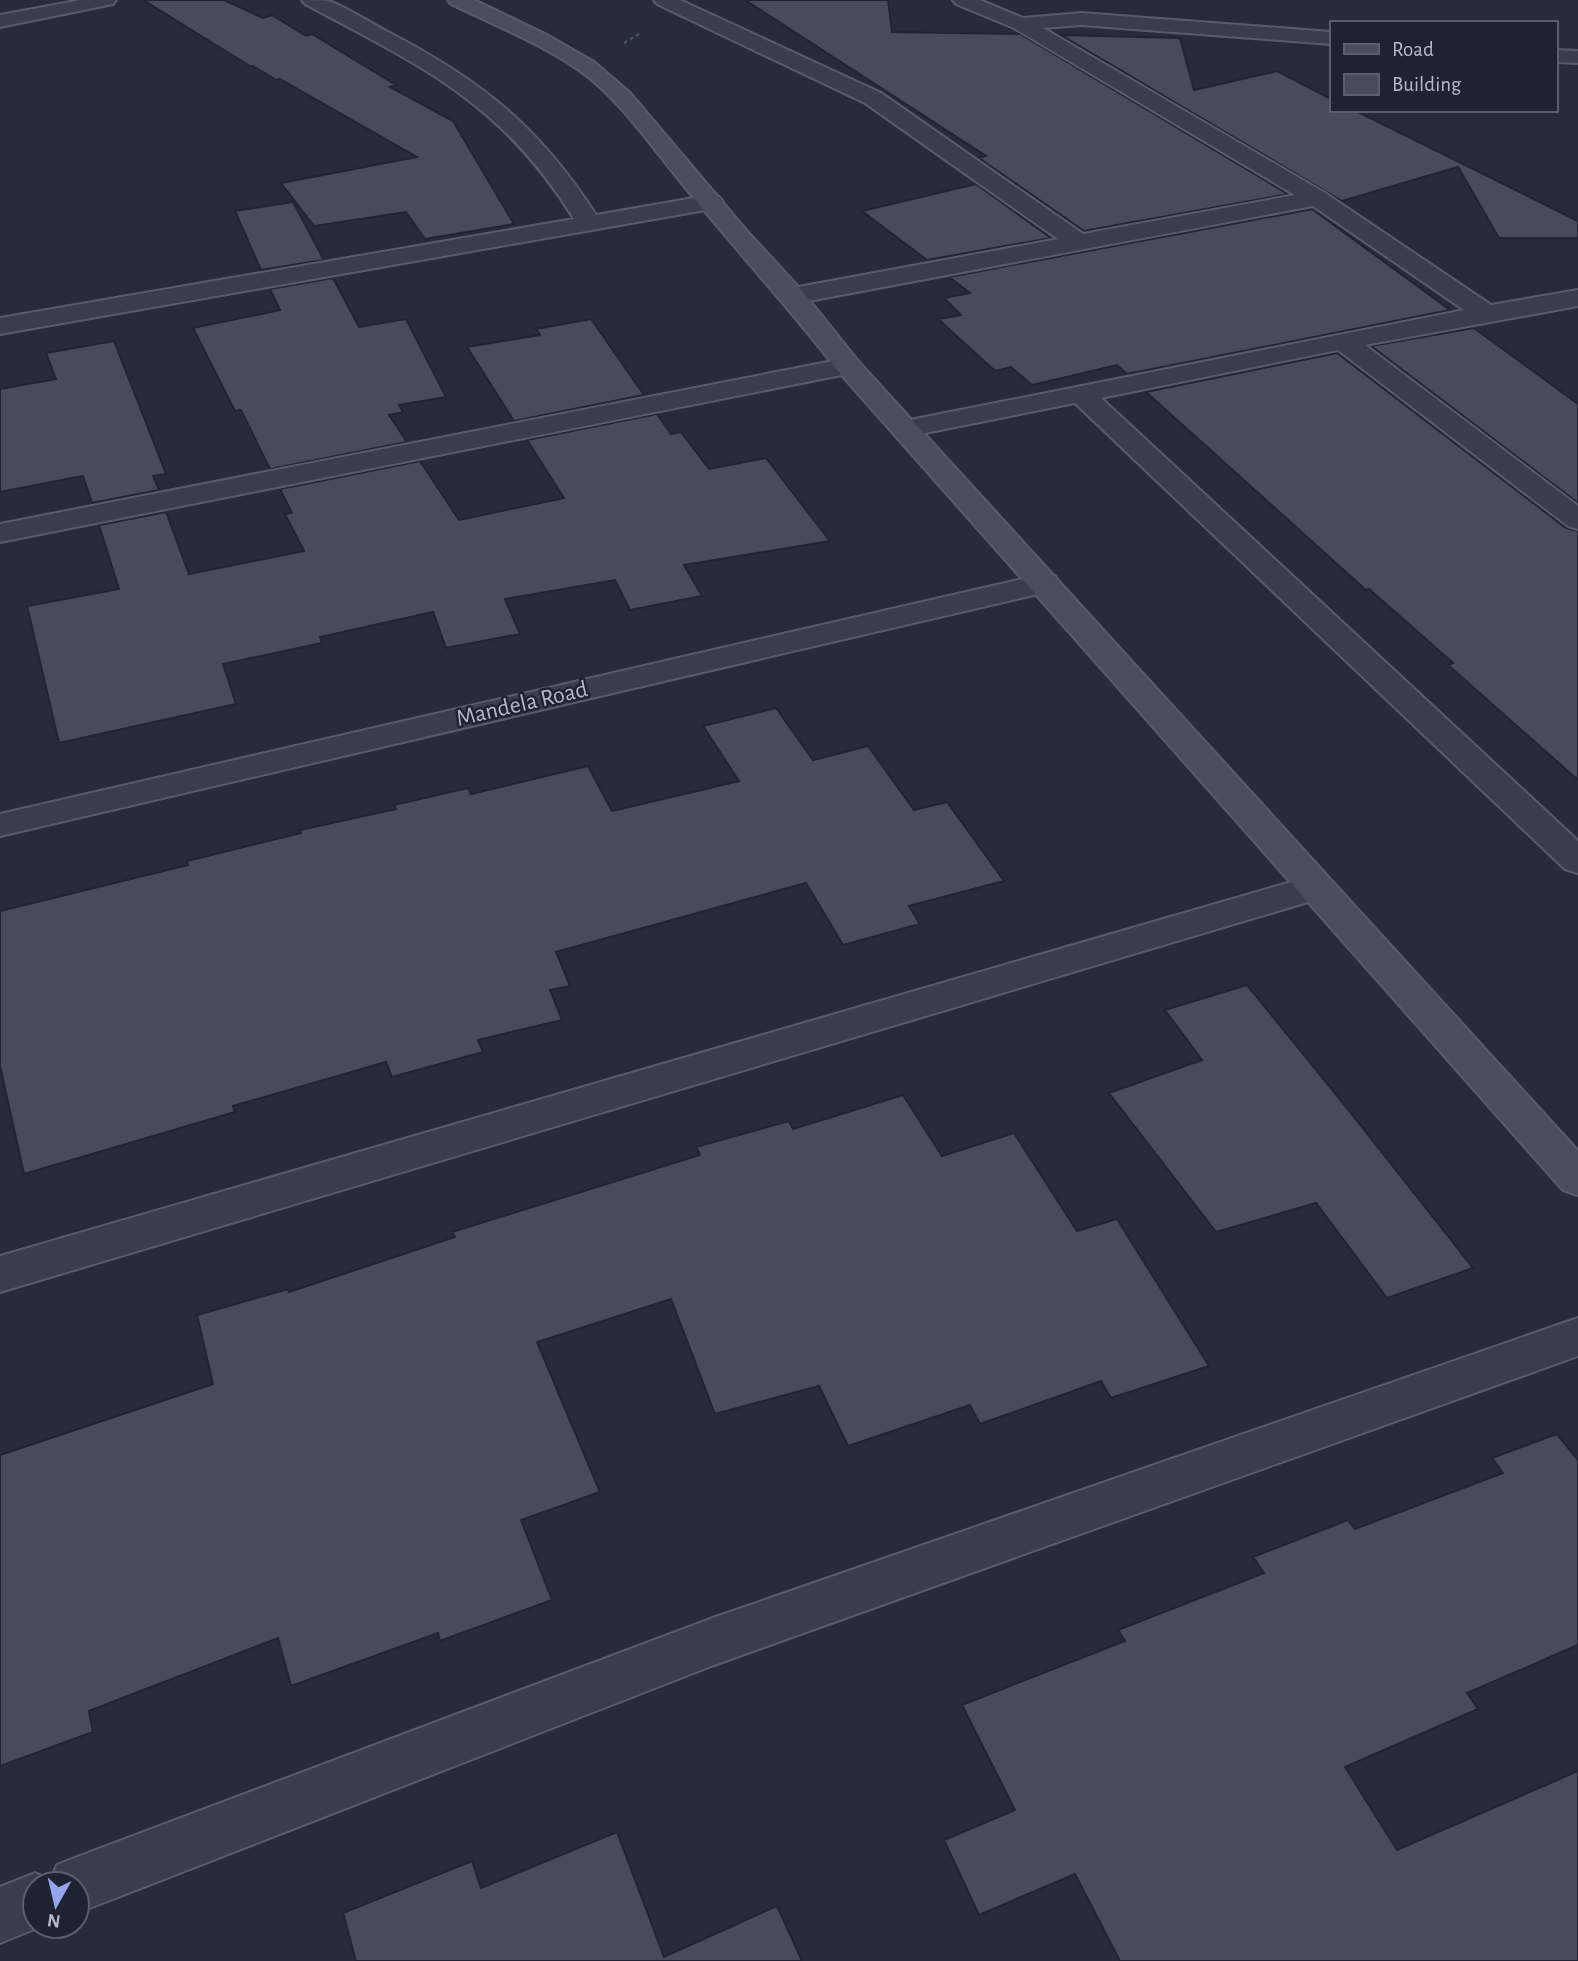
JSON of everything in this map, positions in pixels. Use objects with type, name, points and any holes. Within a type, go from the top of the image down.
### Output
[{"type":"street","points":[[0,21],[106,0]]},
{"type":"street","points":[[312,0],[430,63],[488,102],[533,145],[589,223]]},
{"type":"street","points":[[458,0],[538,38],[587,66],[622,98],[793,296],[848,366],[1578,1179]]},
{"type":"street","points":[[963,0],[1021,24],[1317,198],[1486,313]]},
{"type":"street","points":[[672,4],[873,99],[1081,244]]},
{"type":"street","points":[[1021,24],[1081,19],[1330,38]]},
{"type":"street","points":[[1557,56],[1578,58]]},
{"type":"street","points":[[793,296],[1317,198]]},
{"type":"street","points":[[0,326],[711,202]]},
{"type":"street","points":[[905,429],[1486,313],[1578,298]]},
{"type":"street","points":[[1344,342],[1578,520]]},
{"type":"street","points":[[0,533],[848,366]]},
{"type":"street","points":[[1081,394],[1578,861]]},
{"type":"street","name":"Mandela Road","points":[[0,825],[1044,583]]},
{"type":"street","points":[[0,1274],[1315,887]]},
{"type":"street","points":[[91,1880],[710,1643],[1578,1337]]},
{"type":"street","points":[[0,1915],[21,1907]]},
{"type":"path","points":[[587,66],[672,4]]},
{"type":"building","points":[[143,0],[224,0],[263,18],[272,15],[306,36],[312,34],[396,85],[390,87],[453,121],[514,224],[425,239],[406,212],[314,226],[281,183],[417,157],[280,79],[276,80],[250,66]]},
{"type":"building","points":[[745,0],[888,0],[892,32],[1020,34],[1288,194],[1084,231],[979,158],[986,156]]},
{"type":"building","points":[[1061,35],[1180,38],[1194,90],[1277,71],[1330,98],[1330,112],[1358,112],[1578,221],[1578,238],[1499,238],[1458,167],[1342,201]]},
{"type":"building","points":[[976,184],[1051,238],[927,260],[862,211]]},
{"type":"building","points":[[293,202],[324,260],[261,270],[235,211]]},
{"type":"building","points":[[1312,209],[1450,310],[1127,374],[1117,365],[1032,385],[1011,367],[995,371],[938,319],[961,315],[944,298],[970,293],[949,277]]},
{"type":"building","points":[[333,278],[359,327],[406,319],[446,397],[399,405],[403,412],[389,415],[407,442],[270,469],[241,410],[235,411],[193,328],[280,310],[270,289]]},
{"type":"building","points":[[591,319],[644,395],[514,421],[467,347],[540,335],[536,329]]},
{"type":"building","points":[[1474,328],[1578,404],[1578,503],[1371,346]]},
{"type":"building","points":[[114,341],[166,474],[153,476],[159,490],[92,503],[83,476],[0,492],[0,389],[56,379],[46,353]]},
{"type":"building","points":[[1337,353],[1566,528],[1578,531],[1578,780],[1448,665],[1453,663],[1369,589],[1366,590],[1146,392]]},
{"type":"building","points":[[657,414],[671,434],[681,432],[709,469],[766,458],[830,541],[684,565],[702,596],[630,610],[615,580],[505,599],[520,634],[446,648],[433,612],[320,637],[322,643],[223,664],[236,704],[59,743],[27,606],[119,589],[99,525],[166,512],[189,574],[304,551],[285,514],[292,513],[280,489],[420,461],[459,520],[564,498],[527,440]]},
{"type":"building","points":[[776,708],[813,760],[868,746],[914,810],[947,802],[1004,881],[909,906],[920,924],[843,945],[806,883],[556,952],[570,986],[550,990],[562,1020],[478,1040],[483,1052],[392,1077],[386,1062],[233,1106],[235,1112],[24,1174],[0,1066],[0,911],[188,865],[187,861],[301,833],[300,830],[396,809],[394,805],[468,788],[471,794],[588,766],[612,811],[739,781],[703,726]]},
{"type":"building","points":[[1247,985],[1473,1268],[1387,1298],[1316,1203],[1216,1232],[1109,1093],[1202,1060],[1165,1010]]},
{"type":"building","points":[[903,1095],[942,1156],[1014,1133],[1077,1231],[1117,1219],[1209,1366],[1111,1398],[1101,1381],[980,1424],[970,1405],[848,1446],[819,1386],[715,1414],[671,1299],[537,1342],[600,1492],[521,1520],[552,1600],[440,1641],[438,1633],[291,1686],[278,1638],[89,1711],[93,1732],[0,1766],[0,1455],[213,1384],[197,1315],[288,1289],[289,1292],[455,1237],[452,1232],[700,1155],[696,1147],[789,1121],[793,1129]]},
{"type":"building","points":[[1557,1434],[1578,1460],[1578,1645],[1467,1693],[1478,1709],[1345,1767],[1397,1850],[1578,1771],[1578,1961],[1120,1961],[1075,1874],[979,1915],[944,1840],[1015,1810],[962,1705],[1125,1641],[1118,1630],[1264,1573],[1253,1557],[1348,1520],[1355,1529],[1503,1473],[1492,1458]]},
{"type":"building","points":[[617,1832],[664,1957],[777,1906],[802,1961],[356,1961],[343,1913],[472,1861],[481,1888]]}]
